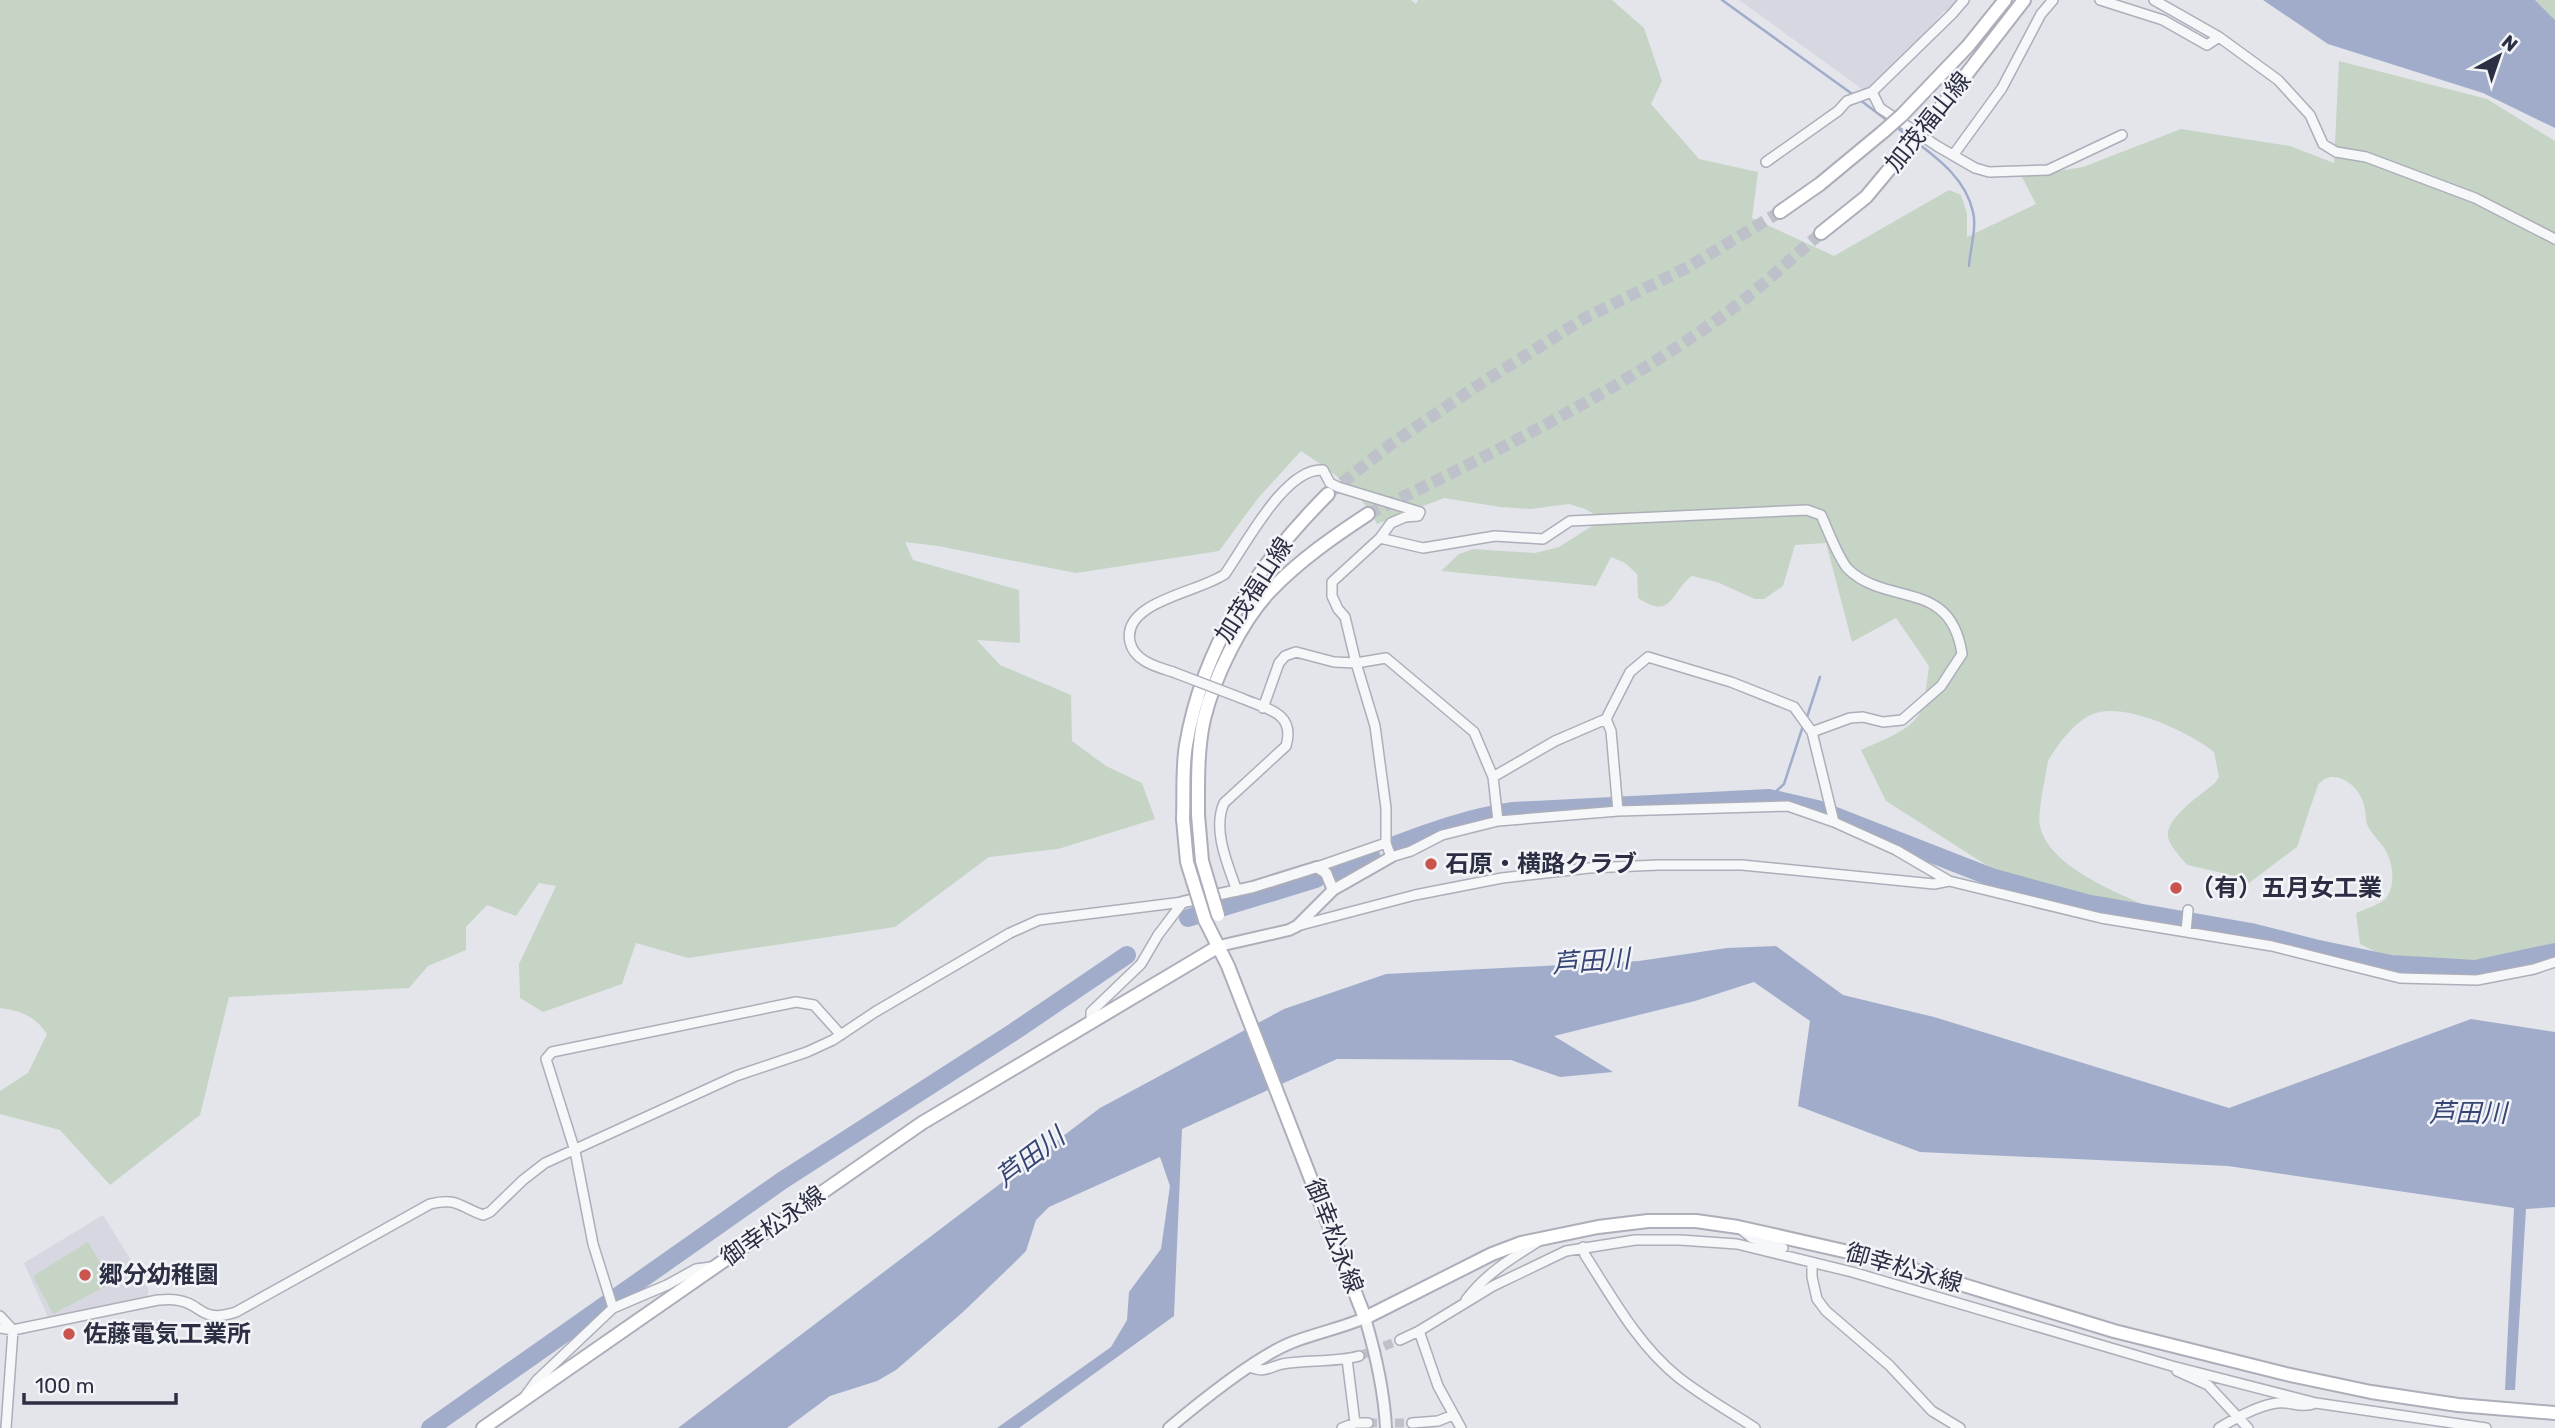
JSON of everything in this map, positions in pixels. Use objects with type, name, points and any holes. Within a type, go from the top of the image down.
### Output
[{"type":"main road","name":"加茂福山線","points":[[1780,212],[1884,131],[1968,46],[2005,0]]},
{"type":"main road","name":"加茂福山線","points":[[1821,233],[1866,197],[1924,129],[2024,0]]},
{"type":"main road","name":"加茂福山線","points":[[1219,946],[1205,920],[1187,862],[1183,820],[1186,748],[1194,707],[1209,663],[1228,622],[1265,562],[1328,494]]},
{"type":"main road","name":"加茂福山線","points":[[1219,946],[1218,915],[1202,861],[1198,816],[1199,760],[1204,719],[1222,670],[1242,631],[1268,592],[1318,547],[1368,514]]},
{"type":"main road","name":"御幸松永線","points":[[482,1428],[922,1123],[1219,946],[1365,1318],[1492,1254],[1549,1236],[1648,1221],[1696,1221],[1738,1227],[1875,1258],[2114,1331],[2286,1374],[2371,1392],[2458,1405],[2555,1413]]},
{"type":"street","points":[[1766,162],[1838,111],[1847,101],[1872,92],[1944,23],[1964,0]]},
{"type":"street","points":[[1954,154],[2002,88],[2041,13],[2053,0]]},
{"type":"street","points":[[2100,0],[2163,20],[2207,45],[2219,37]]},
{"type":"street","points":[[2154,0],[2219,37],[2278,80],[2310,116],[2323,144],[2336,152],[2365,156],[2475,198],[2555,239]]},
{"type":"street","points":[[1872,92],[1880,108],[1937,146],[1975,168],[1989,172],[2048,170],[2122,135]]},
{"type":"street","points":[[1237,891],[1225,857],[1218,816],[1224,803],[1286,746],[1288,724],[1284,717],[1141,658],[1132,649],[1129,628],[1135,619],[1154,604],[1216,581],[1225,574],[1280,493],[1300,475],[1313,469],[1323,470],[1330,483],[1338,487],[1420,512],[1418,516],[1405,517],[1391,523],[1380,538],[1332,582],[1332,596],[1345,617],[1375,726],[1386,808],[1386,843],[1391,857]]},
{"type":"street","points":[[1380,538],[1423,548],[1495,536],[1544,539],[1570,521],[1807,510],[1821,516],[1847,568],[1867,582],[1902,592],[1937,607],[1951,619],[1959,636],[1962,654],[1941,686],[1902,720],[1883,722],[1863,717],[1807,726]]},
{"type":"street","points":[[1263,708],[1279,663],[1285,656],[1296,652],[1334,662],[1356,663],[1386,658],[1474,732],[1493,776],[1497,816]]},
{"type":"street","points":[[1493,776],[1555,741],[1606,719],[1630,672],[1648,657],[1678,664],[1794,707],[1807,726],[1834,822]]},
{"type":"street","points":[[1606,719],[1611,731],[1618,811]]},
{"type":"street","points":[[1297,926],[1333,890],[1391,857],[1411,851],[1442,835],[1497,816],[1787,806],[1834,822],[1896,850],[1949,881],[2101,918],[2298,952],[2400,978],[2477,980],[2555,962]]},
{"type":"street","points":[[0,1328],[13,1330],[158,1300],[178,1300],[209,1316],[224,1316],[236,1312],[430,1204],[446,1200],[460,1203],[484,1215],[545,1163],[736,1076],[807,1052],[841,1035],[1010,933],[1039,920],[1183,902],[1237,891],[1386,843]]},
{"type":"street","points":[[1219,946],[1281,933],[1297,926],[1415,895],[1502,878],[1589,868],[1659,864],[1742,866],[1934,884],[1949,881]]},
{"type":"street","points":[[1317,867],[1326,873],[1333,890]]},
{"type":"street","points":[[1091,1024],[1091,1012],[1141,964],[1158,935],[1183,902]]},
{"type":"street","points":[[2186,932],[2188,910]]},
{"type":"street","points":[[611,1303],[593,1244],[575,1151],[546,1059],[552,1052],[796,1002],[814,1005],[841,1035]]},
{"type":"street","points":[[1738,1227],[1752,1238],[1793,1252],[1809,1261]]},
{"type":"street","points":[[1463,1304],[1476,1286],[1502,1264],[1549,1236]]},
{"type":"street","points":[[1400,1340],[1493,1286],[1566,1251],[1634,1240],[1737,1244],[1899,1285],[2172,1366],[2316,1403],[2486,1428]]},
{"type":"street","points":[[1583,1247],[1585,1255],[1647,1346],[1676,1376],[1755,1428]]},
{"type":"street","points":[[1809,1261],[1817,1299],[1826,1311],[1889,1365],[1932,1412],[1960,1428]]},
{"type":"street","points":[[522,1401],[537,1380],[611,1303],[667,1285],[696,1269],[713,1267]]},
{"type":"street","points":[[0,1316],[13,1330],[6,1428]]},
{"type":"street","points":[[1169,1428],[1250,1367],[1291,1343],[1365,1318],[1378,1360],[1385,1428]]},
{"type":"street","points":[[1419,1331],[1438,1385],[1461,1428]]},
{"type":"street","points":[[1250,1367],[1261,1371],[1297,1361],[1359,1356]]},
{"type":"street","points":[[1347,1359],[1355,1423]]},
{"type":"street","points":[[2172,1366],[2179,1374],[2208,1385],[2248,1428]]},
{"type":"street","points":[[2219,1428],[2239,1416],[2277,1402],[2305,1407],[2316,1403]]},
{"type":"street","points":[[1412,1423],[1438,1421],[1453,1415]]},
{"type":"street","points":[[1342,1428],[1355,1423],[1368,1423]]},
{"type":"shaded area","points":[[1739,0],[1959,0],[1950,11],[1944,11],[1914,47],[1870,90],[1865,91]]},
{"type":"shaded area","name":"郷分幼稚園","points":[[103,1215],[148,1288],[148,1296],[48,1317],[24,1263]]},
{"type":"green space","points":[[0,0],[1411,0],[1416,4],[1418,0],[1612,0],[1644,28],[1662,81],[1651,104],[1699,159],[1758,172],[1752,218],[1834,256],[1949,190],[1961,195],[1967,213],[1967,237],[2036,204],[2022,177],[2083,167],[2181,129],[2290,146],[2334,163],[2339,61],[2487,99],[2555,141],[2555,946],[2528,956],[2485,965],[2380,954],[2360,944],[2356,913],[2386,898],[2391,887],[2392,869],[2386,851],[2367,824],[2360,795],[2350,784],[2337,777],[2330,777],[2318,785],[2297,847],[2249,883],[2227,874],[2187,865],[2171,844],[2169,830],[2178,814],[2219,777],[2214,752],[2173,728],[2138,715],[2121,712],[2106,711],[2086,717],[2073,727],[2057,747],[2048,761],[2039,820],[2046,841],[2057,855],[2088,878],[2156,910],[2152,924],[1994,870],[1886,801],[1861,750],[1903,730],[1917,717],[1924,700],[1929,666],[1896,618],[1852,642],[1826,543],[1795,545],[1783,586],[1764,599],[1755,599],[1717,582],[1692,576],[1670,602],[1658,607],[1638,598],[1637,574],[1625,563],[1611,557],[1596,586],[1441,571],[1459,554],[1473,549],[1535,553],[1559,547],[1592,526],[1597,519],[1585,509],[1569,504],[1531,509],[1444,498],[1377,524],[1353,491],[1301,451],[1259,497],[1219,551],[1076,573],[905,542],[913,560],[1019,590],[1020,643],[977,640],[1000,665],[1071,695],[1072,741],[1106,766],[1142,783],[1155,819],[1058,849],[989,857],[895,927],[688,958],[636,943],[622,984],[543,1012],[520,998],[519,964],[556,886],[539,883],[516,916],[487,905],[466,927],[466,950],[428,966],[409,988],[229,997],[200,1115],[110,1185],[60,1130],[0,1114],[0,1091],[28,1073],[47,1034],[27,1015],[0,1008]]},
{"type":"green space","points":[[2535,0],[2555,0],[2555,20]]},
{"type":"green space","points":[[88,1242],[112,1283],[53,1314],[33,1276]]},
{"type":"water","points":[[2263,0],[2535,0],[2555,20],[2555,128],[2483,93],[2328,44]]},
{"type":"water","name":"芦田川","points":[[1776,946],[1843,995],[1934,1017],[2229,1108],[2471,1019],[2555,1032],[2555,1207],[2526,1209],[2515,1390],[2505,1390],[2514,1208],[2228,1166],[1920,1152],[1798,1106],[1810,1021],[1754,982],[1695,1001],[1554,1036],[1613,1072],[1560,1077],[1511,1060],[1337,1059],[1182,1129],[1174,1316],[1019,1428],[997,1428],[1111,1347],[1127,1320],[1129,1292],[1161,1249],[1170,1186],[1160,1157],[1049,1207],[1036,1220],[1026,1251],[963,1312],[896,1370],[877,1381],[830,1396],[787,1428],[678,1428],[1100,1108],[1284,1009],[1386,974],[1639,961],[1727,948]]},
{"type":"waterway","points":[[1722,0],[1855,96]]},
{"type":"waterway","points":[[1860,100],[1888,121]]},
{"type":"waterway","points":[[1896,127],[1911,138]]},
{"type":"waterway","points":[[1916,142],[1951,172],[1970,201],[1974,225],[1969,266]]},
{"type":"waterway","points":[[1806,720],[1820,677]]},
{"type":"waterway","points":[[1769,798],[1784,784],[1803,726]]},
{"type":"waterway","points":[[1395,845],[1453,825],[1513,811],[1769,798],[1817,809],[1991,877],[2086,903],[2251,932],[2391,964],[2475,969],[2555,952]]},
{"type":"waterway","points":[[1335,872],[1371,855]]},
{"type":"waterway","points":[[1188,918],[1316,879]]},
{"type":"waterway","points":[[430,1428],[783,1180],[1015,1031],[1127,955]]},
{"type":"tunnel","points":[[1328,494],[1391,444],[1585,318],[1688,267],[1780,212]]},
{"type":"tunnel","points":[[1368,514],[1501,448],[1588,401],[1673,350],[1728,312],[1821,233]]},
{"type":"tunnel","points":[[1359,1356],[1400,1340]]},
{"type":"tunnel","points":[[1368,1423],[1412,1423]]},
{"type":"place","name":"石原・横路クラブ","points":[[1431,864]]},
{"type":"place","name":"（有）五月女工業","points":[[2176,888]]},
{"type":"place","name":"郷分幼稚園","points":[[85,1275]]},
{"type":"place","name":"佐藤電気工業所","points":[[69,1334]]}]
